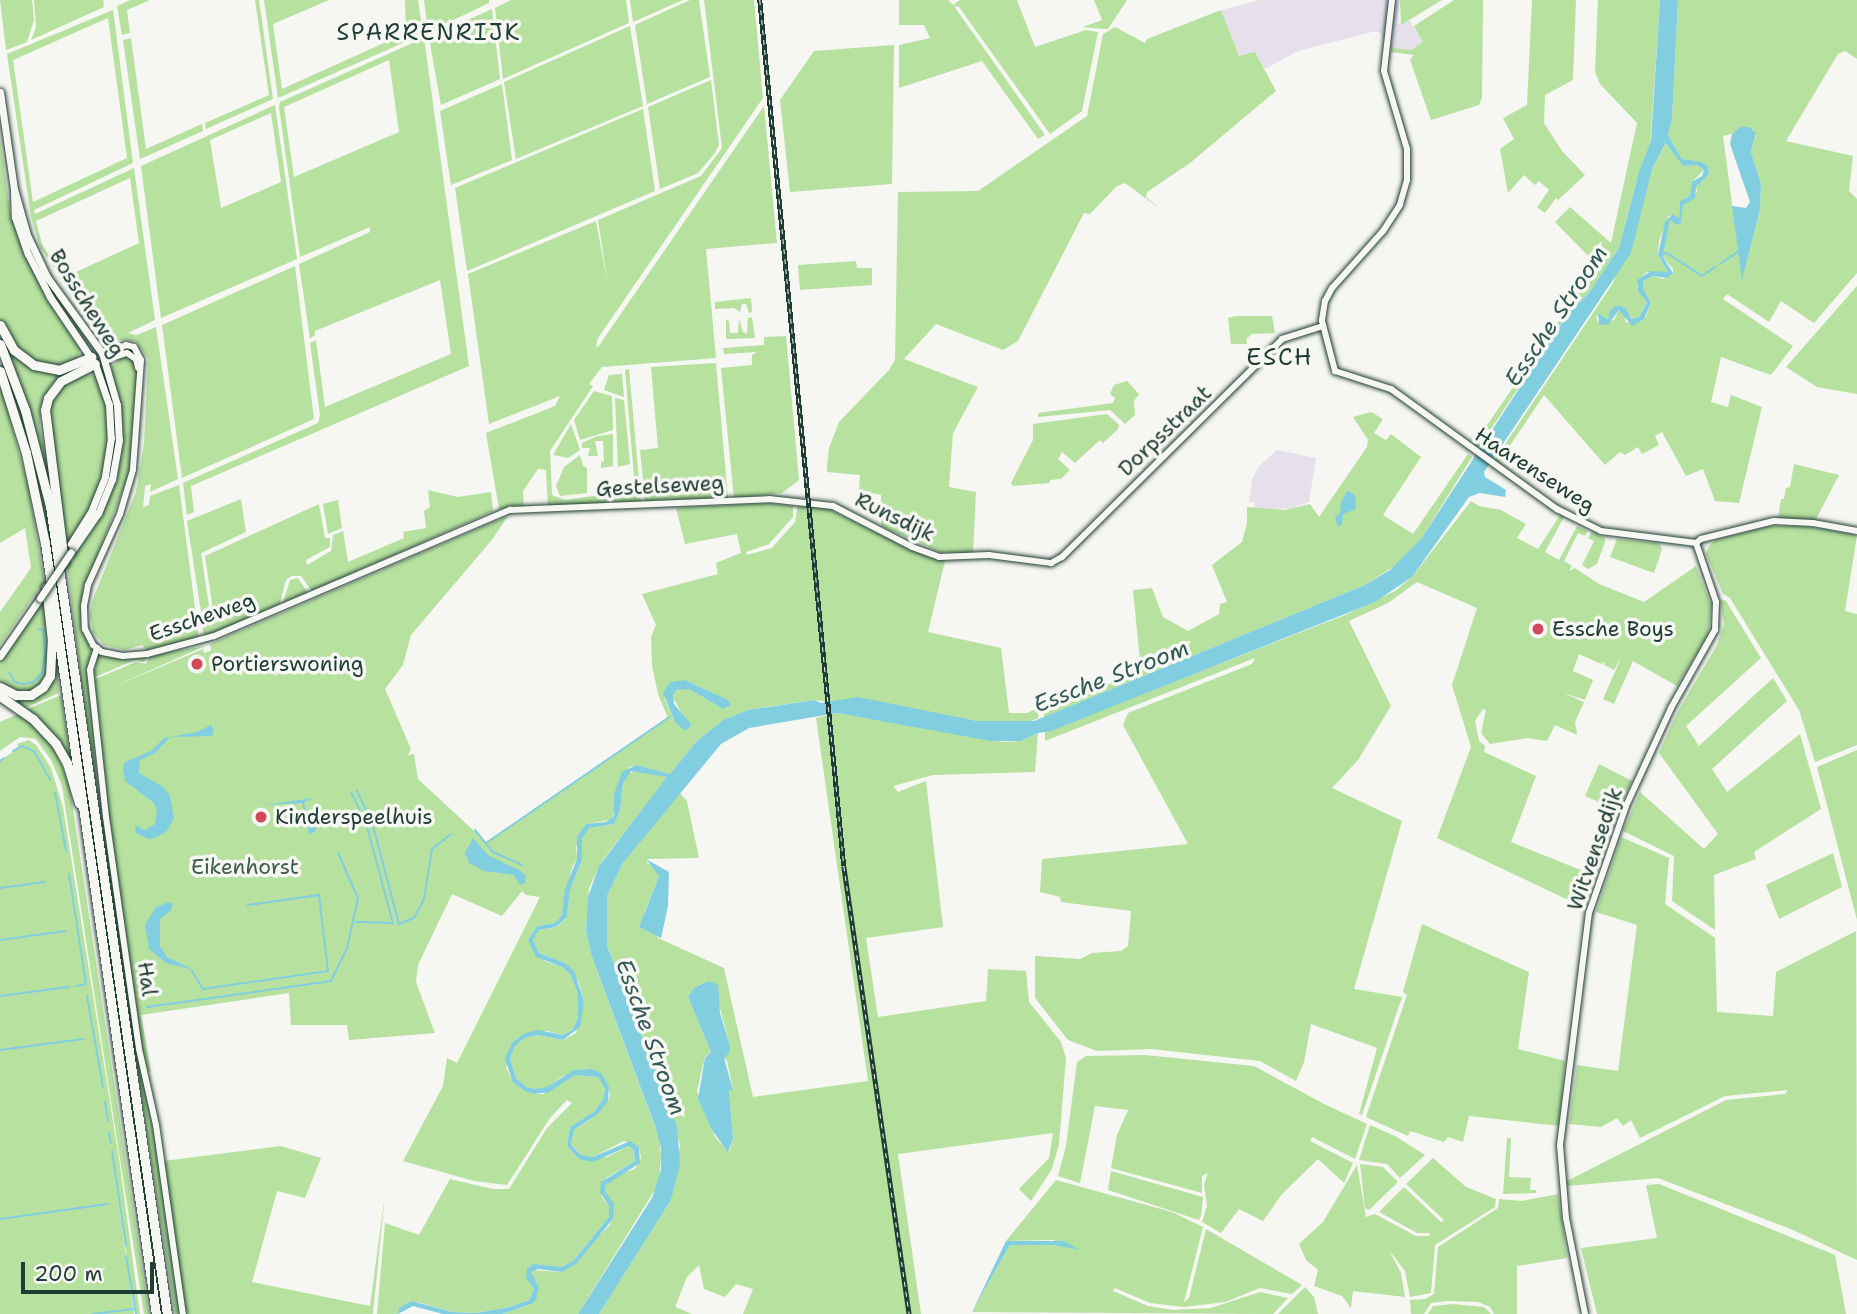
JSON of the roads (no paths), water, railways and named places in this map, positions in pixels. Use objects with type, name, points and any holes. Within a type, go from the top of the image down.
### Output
[{"type":"highway","points":[[0,325],[14,349],[34,366],[59,370],[98,359]]},
{"type":"highway","points":[[0,344],[25,410],[42,472],[65,602],[167,1314]]},
{"type":"highway","points":[[65,602],[62,533],[45,410],[48,398],[61,382],[98,359]]},
{"type":"highway","points":[[0,371],[26,453],[45,543],[156,1314]]},
{"type":"highway","points":[[0,687],[16,695],[31,695],[43,687],[50,676],[53,657],[44,575],[45,543]]},
{"type":"highway","points":[[0,696],[33,719],[62,754],[89,845]]},
{"type":"main road","name":"Bosscheweg","points":[[0,92],[14,189],[15,217],[31,261],[50,298],[98,359],[111,420],[109,460],[100,493],[71,548],[0,648]]},
{"type":"main road","name":"Bosscheweg","points":[[0,656],[39,594]]},
{"type":"street","points":[[1323,326],[1323,308],[1328,293],[1383,231],[1399,205],[1406,185],[1407,149],[1384,71],[1392,0]]},
{"type":"street","name":"Haarenseweg","points":[[1323,326],[1335,371],[1389,388],[1567,516],[1591,528],[1619,536],[1696,543],[1700,539],[1774,521],[1814,523],[1857,531]]},
{"type":"street","name":"Dorpsstraat","points":[[1034,563],[1051,563],[1062,557],[1282,340],[1323,326]]},
{"type":"street","points":[[97,648],[85,629],[84,606],[88,585],[120,514],[130,481],[137,442],[140,381],[137,363],[132,356],[122,354],[98,359]]},
{"type":"street","name":"Gestelseweg","points":[[496,513],[760,498],[825,505]]},
{"type":"street","name":"Runsdijk","points":[[825,505],[931,555],[955,558],[998,556],[1034,563]]},
{"type":"street","name":"Esscheweg","points":[[97,648],[109,655],[139,655],[207,639],[496,513]]},
{"type":"street","name":"Witvensedijk","points":[[1585,1314],[1562,1188],[1562,1130],[1591,905],[1626,806],[1671,708],[1710,641],[1716,624],[1715,597],[1696,543]]},
{"type":"street","name":"Hal","points":[[97,648],[90,670],[106,817],[139,1049],[156,1125],[183,1314]]},
{"type":"water","points":[[1660,0],[1678,0],[1672,119],[1668,135],[1682,159],[1701,162],[1708,166],[1709,174],[1696,187],[1695,198],[1683,205],[1681,223],[1677,225],[1670,220],[1663,257],[1673,273],[1667,278],[1653,276],[1643,281],[1643,288],[1651,303],[1644,319],[1632,326],[1619,310],[1608,325],[1599,324],[1598,313],[1608,320],[1610,310],[1618,305],[1626,308],[1631,319],[1639,317],[1647,302],[1638,291],[1637,280],[1651,271],[1668,272],[1658,255],[1665,222],[1673,214],[1679,218],[1680,201],[1690,196],[1692,182],[1702,176],[1704,170],[1697,165],[1683,166],[1666,143],[1652,169],[1631,253],[1484,472],[1485,477],[1506,490],[1505,497],[1480,493],[1469,497],[1412,577],[1375,602],[1021,741],[991,741],[837,713],[749,728],[721,744],[623,863],[607,896],[607,946],[677,1127],[680,1164],[671,1200],[599,1314],[578,1314],[652,1198],[661,1170],[661,1148],[656,1129],[591,954],[586,930],[588,897],[599,866],[667,777],[631,771],[623,783],[620,811],[614,824],[589,828],[582,839],[582,860],[570,890],[567,917],[556,927],[539,930],[533,940],[539,953],[565,963],[574,971],[584,1001],[580,1027],[563,1040],[538,1035],[525,1038],[515,1046],[510,1059],[516,1078],[526,1087],[535,1089],[547,1087],[574,1070],[592,1069],[601,1073],[609,1087],[608,1101],[598,1114],[574,1130],[571,1145],[581,1155],[593,1157],[630,1141],[639,1147],[640,1163],[606,1185],[605,1191],[614,1204],[613,1219],[576,1264],[562,1272],[538,1269],[531,1272],[539,1288],[536,1300],[531,1304],[502,1314],[443,1314],[413,1306],[398,1314],[399,1308],[412,1301],[452,1312],[476,1313],[510,1307],[529,1300],[534,1289],[526,1278],[527,1269],[533,1264],[561,1267],[573,1261],[609,1217],[609,1206],[600,1192],[601,1182],[635,1161],[634,1150],[629,1146],[593,1162],[579,1159],[567,1146],[570,1127],[595,1111],[603,1099],[605,1089],[598,1077],[575,1075],[549,1092],[534,1094],[524,1091],[512,1081],[505,1058],[512,1043],[523,1034],[538,1030],[563,1035],[572,1030],[578,1018],[578,993],[570,974],[562,967],[536,957],[528,940],[537,926],[555,923],[562,915],[565,889],[577,859],[577,837],[586,824],[606,822],[614,816],[614,794],[622,772],[636,765],[670,774],[696,742],[723,720],[748,710],[814,700],[821,703],[858,697],[977,721],[1034,721],[1365,585],[1390,570],[1421,539],[1569,312],[1588,294],[1619,248],[1639,172],[1651,141]]},
{"type":"water","points":[[1741,127],[1749,127],[1756,133],[1751,152],[1761,184],[1760,210],[1742,280],[1732,206],[1746,208],[1750,202],[1730,144],[1732,134]]},
{"type":"water","points":[[1347,491],[1355,495],[1356,509],[1343,514],[1342,524],[1338,527],[1335,517],[1340,513],[1341,502]]},
{"type":"water","points":[[685,680],[728,700],[731,705],[723,709],[689,689],[677,690],[673,695],[674,704],[691,724],[689,729],[684,730],[675,722],[663,693],[670,682]]},
{"type":"water","points":[[211,725],[214,730],[212,736],[170,737],[155,753],[140,760],[139,773],[163,787],[170,796],[174,818],[167,831],[155,838],[148,839],[136,833],[135,825],[145,830],[155,824],[157,811],[154,803],[125,781],[125,762],[151,751],[164,738],[197,732]]},
{"type":"water","points":[[313,798],[304,802],[306,813],[314,817],[316,824],[315,832],[309,834],[302,803],[263,805]]},
{"type":"water","points":[[473,838],[489,856],[521,871],[526,876],[525,883],[520,885],[514,875],[484,871],[469,863],[465,853]]},
{"type":"water","points":[[646,859],[669,872],[668,906],[661,938],[639,927],[659,876]]},
{"type":"water","points":[[168,902],[173,904],[171,910],[160,919],[160,946],[167,957],[194,970],[166,963],[149,949],[145,925],[155,908]]},
{"type":"water","points":[[709,981],[718,985],[720,1013],[730,1046],[730,1052],[724,1058],[733,1090],[729,1090],[733,1139],[728,1152],[712,1130],[698,1099],[705,1058],[711,1052],[688,997],[695,987]]},
{"type":"water","points":[[1006,1241],[1064,1241],[1080,1250],[1053,1245],[1010,1245],[972,1312]]},
{"type":"waterway","points":[[1720,264],[1738,252]]},
{"type":"waterway","points":[[1663,254],[1667,253],[1702,276],[1715,267]]},
{"type":"waterway","points":[[9,673],[15,682],[23,684],[33,682],[42,673],[45,654],[43,630],[39,629]]},
{"type":"waterway","points":[[486,843],[669,717]]},
{"type":"waterway","points":[[13,751],[22,746],[34,751],[50,780]]},
{"type":"waterway","points":[[0,761],[4,758]]},
{"type":"waterway","points":[[357,791],[372,822],[399,924],[414,918],[424,899],[432,849],[451,834]]},
{"type":"waterway","points":[[55,792],[66,851]]},
{"type":"waterway","points":[[351,792],[366,823],[393,923],[356,922]]},
{"type":"waterway","points":[[475,830],[493,852],[522,865]]},
{"type":"waterway","points":[[147,1007],[331,981],[347,948],[358,898],[338,853]]},
{"type":"waterway","points":[[69,874],[86,984],[76,986]]},
{"type":"waterway","points":[[0,888],[45,882]]},
{"type":"waterway","points":[[192,971],[203,989],[328,971],[319,895],[248,905]]},
{"type":"waterway","points":[[0,940],[65,931]]},
{"type":"waterway","points":[[0,996],[68,987]]},
{"type":"waterway","points":[[87,996],[103,1087]]},
{"type":"waterway","points":[[0,1050],[83,1039]]},
{"type":"waterway","points":[[105,1102],[108,1121]]},
{"type":"waterway","points":[[109,1132],[111,1143]]},
{"type":"waterway","points":[[112,1151],[126,1246]]},
{"type":"waterway","points":[[0,1219],[108,1204]]},
{"type":"waterway","points":[[126,1256],[136,1314]]},
{"type":"waterway","points":[[93,1314],[134,1309]]},
{"type":"railway","points":[[760,0],[844,866],[909,1314]]},
{"type":"place","name":"Essche Boys","points":[[1538,629]]},
{"type":"place","name":"Portierswoning","points":[[197,664]]},
{"type":"place","name":"Kinderspeelhuis","points":[[261,817]]},
{"type":"district","name":"SPARRENRIJK","points":[[429,32]]},
{"type":"district","name":"ESCH","points":[[1280,358]]},
{"type":"water label","name":"Essche Stroom","points":[[1556,316]]},
{"type":"water label","name":"Essche Stroom","points":[[1111,676]]},
{"type":"water label","name":"Essche Stroom","points":[[651,1037]]},
{"type":"park label","name":"Eikenhorst","points":[[245,867]]}]
